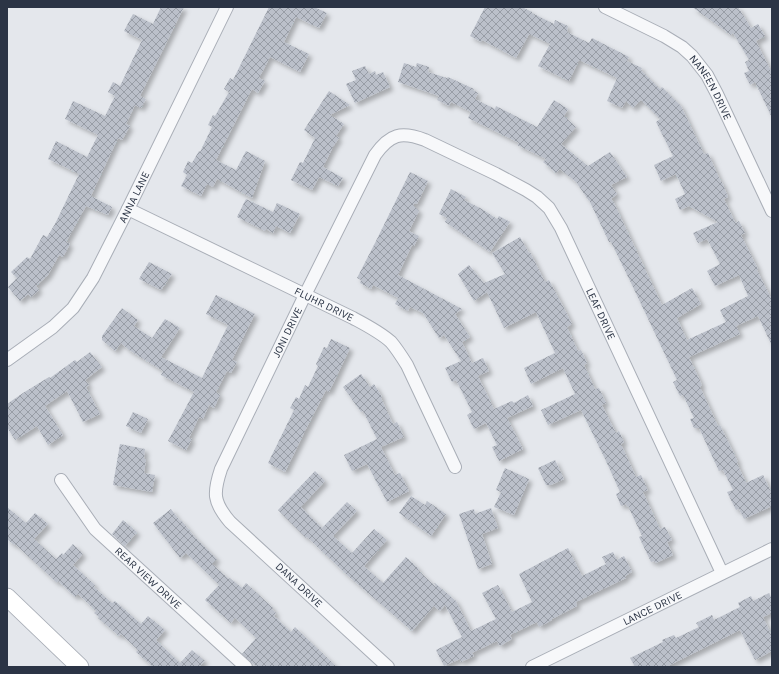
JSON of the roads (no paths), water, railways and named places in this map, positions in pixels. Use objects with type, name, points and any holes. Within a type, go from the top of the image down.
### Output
[{"type":"main road","points":[[7,597],[71,664]]},
{"type":"street","name":"ANNA LANE","points":[[7,360],[53,327],[73,308],[93,278],[227,7]]},
{"type":"street","name":"NANEEN DRIVE","points":[[605,7],[664,36],[682,47],[692,56],[707,75],[717,94],[772,211]]},
{"type":"street","name":"JONI DRIVE","points":[[216,498],[217,481],[222,469],[305,295],[375,155],[382,145],[399,136]]},
{"type":"street","name":"LEAF DRIVE","points":[[399,136],[413,136],[425,140],[496,174],[537,197],[549,208],[561,228],[722,573]]},
{"type":"street","name":"FLUHR DRIVE","points":[[128,209],[353,318],[377,332],[390,342],[400,353],[407,365],[455,467]]},
{"type":"street","name":"REAR VIEW DRIVE","points":[[61,480],[95,529],[246,667]]},
{"type":"street","name":"DANA DRIVE","points":[[216,498],[222,512],[230,522],[388,667]]},
{"type":"street","name":"LANCE DRIVE","points":[[532,667],[772,549]]}]
